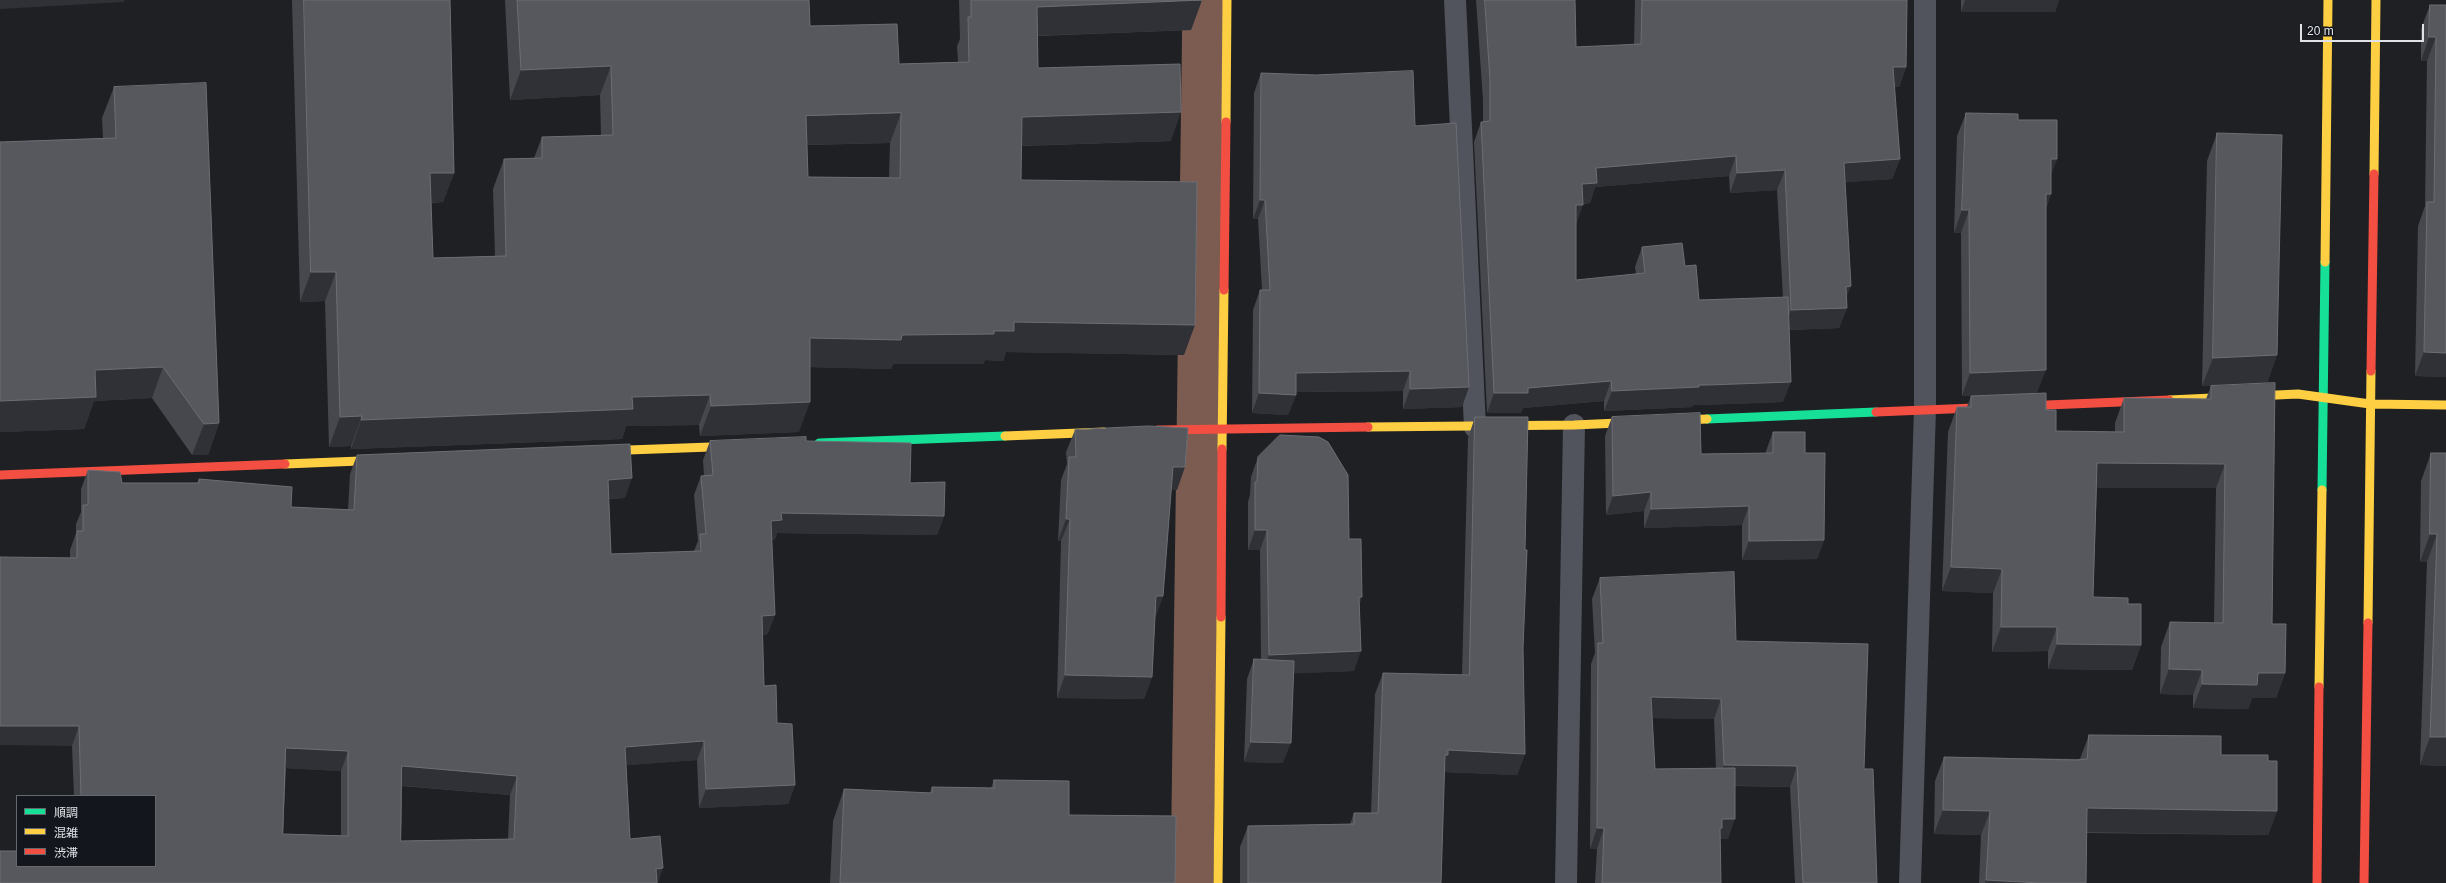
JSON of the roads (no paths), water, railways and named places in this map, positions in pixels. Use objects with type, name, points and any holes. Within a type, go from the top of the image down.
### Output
[{"type":"street","points":[[1218,883],[1227,0]]},
{"type":"street","points":[[1455,0],[1475,427]]},
{"type":"street","points":[[1910,883],[1924,409],[1925,0]]},
{"type":"street","points":[[2317,883],[2328,0]]},
{"type":"street","points":[[2364,883],[2376,0]]},
{"type":"street","points":[[1151,430],[1574,425],[2298,394],[2370,404],[2446,405]]},
{"type":"street","points":[[1566,883],[1574,425]]},
{"type":"street","points":[[807,444],[1111,432]]},
{"type":"street","points":[[591,452],[751,446]]},
{"type":"street","points":[[0,475],[392,460]]},
{"type":"waterway","points":[[1192,883],[1204,0]]}]
